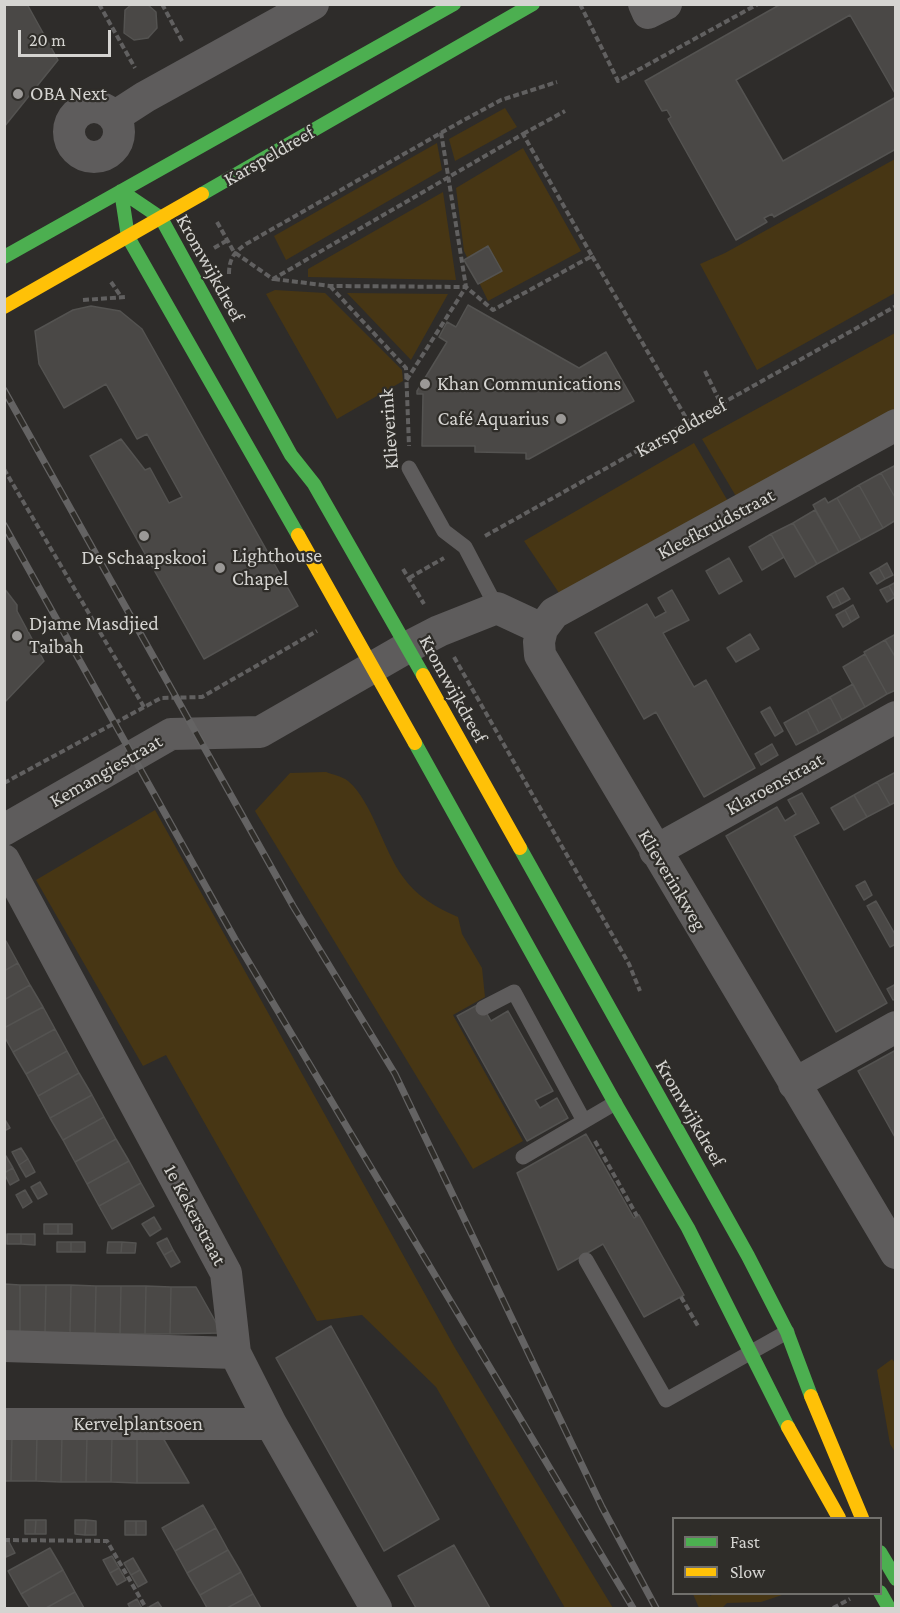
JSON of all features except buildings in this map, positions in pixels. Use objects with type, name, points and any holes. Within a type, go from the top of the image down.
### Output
[{"type":"main road","name":"Karspeldreef","points":[[4,257],[454,4]]},
{"type":"main road","name":"Karspeldreef","points":[[4,307],[533,4]]},
{"type":"main road","name":"Kromwijkdreef","points":[[121,191],[161,218],[291,455],[314,484],[408,647],[748,1256],[787,1332],[828,1442],[862,1517]]},
{"type":"main road","points":[[121,191],[128,237],[373,668],[615,1103],[688,1228],[750,1353],[838,1517]]},
{"type":"main road","points":[[882,1555],[896,1579]]},
{"type":"main road","points":[[882,1595],[890,1608]]},
{"type":"street","points":[[114,117],[145,97],[313,4]]},
{"type":"street","points":[[644,4],[648,13],[666,4]]},
{"type":"street","name":"Kleefkruidstraat","points":[[542,629],[554,613],[896,425]]},
{"type":"street","points":[[408,647],[439,631],[497,608],[542,629]]},
{"type":"street","name":"Klieverinkweg","points":[[542,629],[539,642],[540,655],[896,1253]]},
{"type":"street","name":"Kemangiestraat","points":[[4,830],[171,734],[260,732],[408,647]]},
{"type":"street","name":"Klaroenstraat","points":[[655,851],[896,717]]},
{"type":"street","name":"1e Kekerstraat","points":[[4,860],[226,1273],[236,1353],[271,1424],[376,1608]]},
{"type":"street","points":[[794,1084],[896,1027]]},
{"type":"street","points":[[4,1347],[236,1353]]},
{"type":"street","name":"Kervelplantsoen","points":[[4,1424],[271,1424]]},
{"type":"lane","name":"Klieverink","points":[[409,468],[444,531],[465,547],[497,608]]},
{"type":"lane","points":[[483,1008],[514,992],[584,1121]]},
{"type":"lane","points":[[523,1157],[615,1103]]},
{"type":"lane","points":[[586,1260],[666,1400],[787,1332]]},
{"type":"path","points":[[99,4],[134,68],[142,64]]},
{"type":"path","points":[[162,4],[183,41],[174,46]]},
{"type":"path","points":[[557,82],[501,100],[441,132],[234,252],[273,279],[330,286],[466,287],[493,310],[592,256]]},
{"type":"path","points":[[273,279],[448,176],[565,111]]},
{"type":"path","points":[[406,381],[466,287],[441,132]]},
{"type":"path","points":[[523,134],[689,423]]},
{"type":"path","name":"Klieverink","points":[[330,286],[406,368],[409,468]]},
{"type":"path","name":"Karspeldreef","points":[[402,582],[722,406],[896,306]]},
{"type":"path","points":[[705,371],[722,406]]},
{"type":"path","points":[[4,469],[144,707]]},
{"type":"path","points":[[584,1121],[637,1216]]},
{"type":"path","points":[[4,1540],[107,1541],[146,1608]]},
{"type":"path","points":[[833,1608],[856,1595]]},
{"type":"shaded area","points":[[505,108],[517,127],[455,161],[449,139]]},
{"type":"shaded area","points":[[437,143],[442,170],[286,260],[274,236]]},
{"type":"shaded area","points":[[523,148],[581,251],[488,301],[464,251],[456,188]]},
{"type":"shaded area","points":[[895,159],[895,293],[757,370],[700,264],[725,253]]},
{"type":"shaded area","points":[[443,192],[456,280],[308,277],[308,269]]},
{"type":"shaded area","points":[[275,290],[325,293],[402,370],[403,381],[337,419],[266,294]]},
{"type":"shaded area","points":[[347,293],[448,294],[411,360]]},
{"type":"shaded area","points":[[895,333],[895,409],[737,498],[702,439]]},
{"type":"shaded area","points":[[694,443],[729,503],[559,593],[524,541]]},
{"type":"shaded area","points":[[326,772],[346,779],[356,790],[371,813],[389,853],[408,884],[428,901],[458,917],[462,934],[482,968],[485,997],[453,1015],[523,1141],[473,1169],[255,811],[290,773]]},
{"type":"shaded area","points":[[155,810],[455,1348],[613,1608],[565,1608],[436,1387],[362,1315],[317,1321],[166,1055],[143,1066],[36,880]]},
{"type":"shaded area","points":[[892,1359],[896,1364],[895,1452],[890,1444],[877,1370]]},
{"type":"shaded area","points":[[693,1595],[782,1595],[761,1602],[727,1603],[722,1608],[699,1608]]},
{"type":"railway","points":[[4,390],[293,906],[395,1074],[602,1507],[656,1608]]},
{"type":"railway","points":[[4,525],[235,939],[633,1608]]},
{"type":"traffic: fast","points":[[4,257],[454,4]]},
{"type":"traffic: fast","points":[[202,194],[533,4]]},
{"type":"traffic: fast","points":[[121,191],[161,218],[291,455],[314,484],[423,675]]},
{"type":"traffic: fast","points":[[121,191],[128,237],[298,535]]},
{"type":"traffic: fast","points":[[415,743],[615,1103],[688,1228],[788,1427]]},
{"type":"traffic: fast","points":[[520,848],[748,1256],[787,1332],[811,1396]]},
{"type":"traffic: fast","points":[[882,1555],[896,1579]]},
{"type":"traffic: fast","points":[[882,1595],[889,1608]]},
{"type":"traffic: slow","points":[[4,307],[202,194]]},
{"type":"traffic: slow","points":[[298,535],[415,743]]},
{"type":"traffic: slow","points":[[423,675],[520,848]]},
{"type":"traffic: slow","points":[[811,1396],[862,1517]]},
{"type":"traffic: slow","points":[[788,1427],[838,1517]]},
{"type":"place","name":"OBA Next","points":[[18,94]]},
{"type":"place","name":"Khan Communications","points":[[425,384]]},
{"type":"place","name":"Café Aquarius","points":[[561,419]]},
{"type":"place","name":"De Schaapskooi","points":[[144,536]]},
{"type":"place","name":"Lighthouse Chapel","points":[[220,568]]},
{"type":"place","name":"Djame Masdjied Taibah","points":[[17,636]]}]
